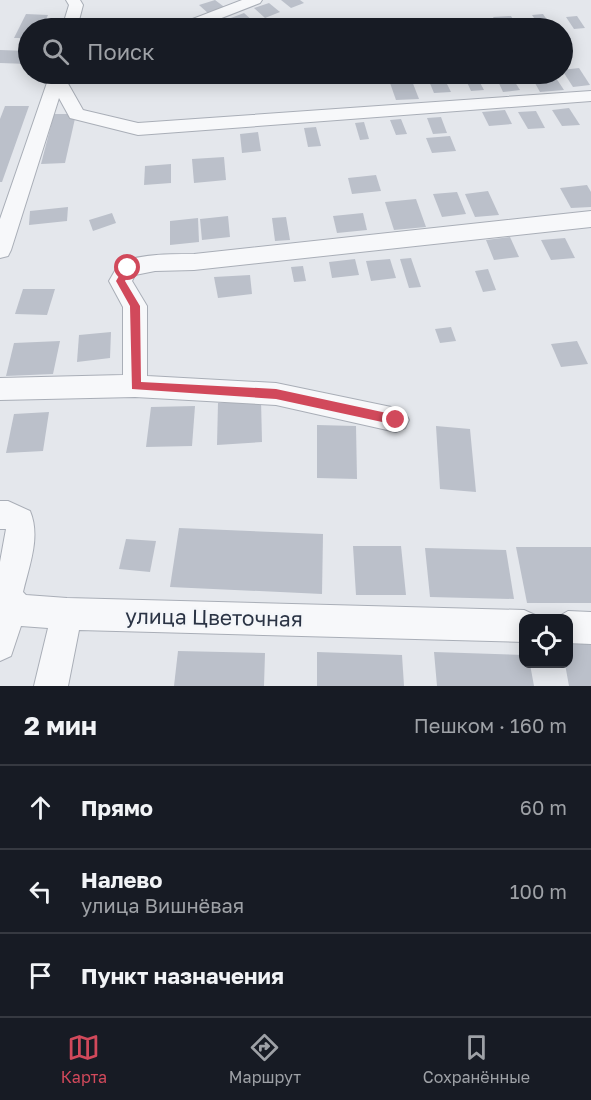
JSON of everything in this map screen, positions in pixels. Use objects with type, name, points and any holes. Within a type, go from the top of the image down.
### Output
[{"type":"street","points":[[73,0],[76,5],[73,18]]},
{"type":"street","points":[[209,18],[255,0]]},
{"type":"street","points":[[2,237],[58,84]]},
{"type":"street","points":[[64,84],[76,114],[138,129],[591,96]]},
{"type":"street","points":[[135,386],[135,306],[120,281],[128,268],[155,263],[194,262],[591,219]]},
{"type":"street","points":[[0,389],[135,386],[276,394],[396,420]]},
{"type":"street","points":[[0,515],[8,515],[20,522],[21,535],[8,592],[11,603],[0,645]]},
{"type":"street","name":"улица Цветочная","points":[[11,603],[20,610],[67,614],[519,626]]},
{"type":"street","points":[[51,686],[67,614]]},
{"type":"street","points":[[573,627],[591,628]]},
{"type":"building","points":[[215,0],[227,9],[209,14],[199,5]]},
{"type":"building","points":[[281,0],[300,0],[304,3],[291,8]]},
{"type":"building","points":[[269,3],[280,12],[265,18],[254,8]]},
{"type":"building","points":[[244,13],[250,18],[231,18]]},
{"type":"building","points":[[26,14],[48,15],[47,18],[24,18]]},
{"type":"building","points":[[543,14],[546,18],[534,18],[532,15]]},
{"type":"building","points":[[511,16],[512,18],[494,18]]},
{"type":"building","points":[[577,16],[585,28],[574,29],[573,18],[566,17]]},
{"type":"building","points":[[0,50],[18,51],[18,64],[0,63]]},
{"type":"building","points":[[579,68],[590,85],[573,87],[571,84],[573,84],[573,69]]},
{"type":"building","points":[[390,84],[413,84],[419,99],[396,100]]},
{"type":"building","points":[[430,84],[447,84],[451,92],[434,93]]},
{"type":"building","points":[[468,84],[481,84],[484,90],[471,91]]},
{"type":"building","points":[[499,84],[516,84],[520,90],[503,92]]},
{"type":"building","points":[[536,84],[560,84],[564,90],[540,92]]},
{"type":"building","points":[[5,106],[29,106],[2,182],[0,182],[0,119]]},
{"type":"building","points":[[569,108],[580,125],[562,126],[552,110]]},
{"type":"building","points":[[505,110],[512,124],[489,126],[482,112]]},
{"type":"building","points":[[536,111],[545,128],[528,129],[518,112]]},
{"type":"building","points":[[54,114],[76,114],[65,163],[41,164]]},
{"type":"building","points":[[441,117],[447,133],[433,134],[427,118]]},
{"type":"building","points":[[401,119],[407,134],[396,135],[390,120]]},
{"type":"building","points":[[364,122],[369,139],[360,140],[355,123]]},
{"type":"building","points":[[316,127],[321,146],[308,147],[304,128]]},
{"type":"building","points":[[258,132],[261,151],[242,153],[240,134]]},
{"type":"building","points":[[450,136],[456,151],[432,153],[426,138]]},
{"type":"building","points":[[224,157],[226,180],[194,183],[192,159]]},
{"type":"building","points":[[171,164],[171,183],[144,185],[145,166]]},
{"type":"building","points":[[376,175],[381,191],[352,194],[348,178]]},
{"type":"building","points":[[587,185],[591,192],[591,207],[571,208],[560,188]]},
{"type":"building","points":[[488,191],[499,215],[475,217],[465,194]]},
{"type":"building","points":[[457,192],[466,214],[442,217],[433,194]]},
{"type":"building","points":[[416,199],[426,227],[394,230],[385,202]]},
{"type":"building","points":[[68,207],[67,221],[29,225],[30,211]]},
{"type":"building","points":[[112,213],[116,223],[93,231],[89,220]]},
{"type":"building","points":[[363,213],[367,230],[337,233],[333,216]]},
{"type":"building","points":[[228,216],[230,237],[202,240],[200,219]]},
{"type":"building","points":[[286,217],[290,240],[275,241],[272,218]]},
{"type":"building","points":[[198,218],[199,242],[170,245],[170,221]]},
{"type":"building","points":[[510,237],[519,257],[494,260],[486,240]]},
{"type":"building","points":[[565,238],[575,258],[551,260],[541,240]]},
{"type":"building","points":[[411,258],[421,287],[409,288],[400,259]]},
{"type":"building","points":[[355,259],[359,275],[332,278],[329,262]]},
{"type":"building","points":[[390,259],[396,278],[371,281],[366,261]]},
{"type":"building","points":[[303,266],[306,281],[294,282],[291,267]]},
{"type":"building","points":[[488,269],[496,290],[483,292],[475,271]]},
{"type":"building","points":[[250,275],[252,294],[218,298],[214,277]]},
{"type":"building","points":[[23,289],[55,289],[47,315],[15,314]]},
{"type":"building","points":[[451,327],[456,341],[440,343],[435,329]]},
{"type":"building","points":[[111,332],[110,358],[77,362],[79,335]]},
{"type":"building","points":[[60,341],[53,374],[6,376],[14,343]]},
{"type":"building","points":[[577,341],[588,364],[561,367],[551,344]]},
{"type":"building","points":[[261,400],[262,442],[217,445],[218,403]]},
{"type":"building","points":[[195,406],[192,446],[146,447],[151,407]]},
{"type":"building","points":[[49,412],[43,451],[6,453],[14,414]]},
{"type":"building","points":[[317,425],[356,426],[357,479],[317,478]]},
{"type":"building","points":[[436,426],[470,429],[476,492],[440,489]]},
{"type":"building","points":[[179,528],[323,534],[322,594],[170,587]]},
{"type":"building","points":[[126,539],[156,541],[150,572],[119,569]]},
{"type":"building","points":[[353,546],[401,546],[406,595],[356,595]]},
{"type":"building","points":[[516,547],[591,547],[591,603],[527,603]]},
{"type":"building","points":[[425,548],[506,550],[514,599],[430,597]]},
{"type":"building","points":[[573,643],[591,644],[591,686],[569,686],[566,668],[573,668]]},
{"type":"building","points":[[178,651],[265,653],[264,686],[174,686]]},
{"type":"building","points":[[317,652],[402,655],[404,686],[317,686]]},
{"type":"building","points":[[434,652],[519,655],[519,668],[531,668],[534,686],[437,686]]},
{"type":"route","points":[[128,268],[120,281],[135,306],[135,386],[276,394],[396,420]]}]
